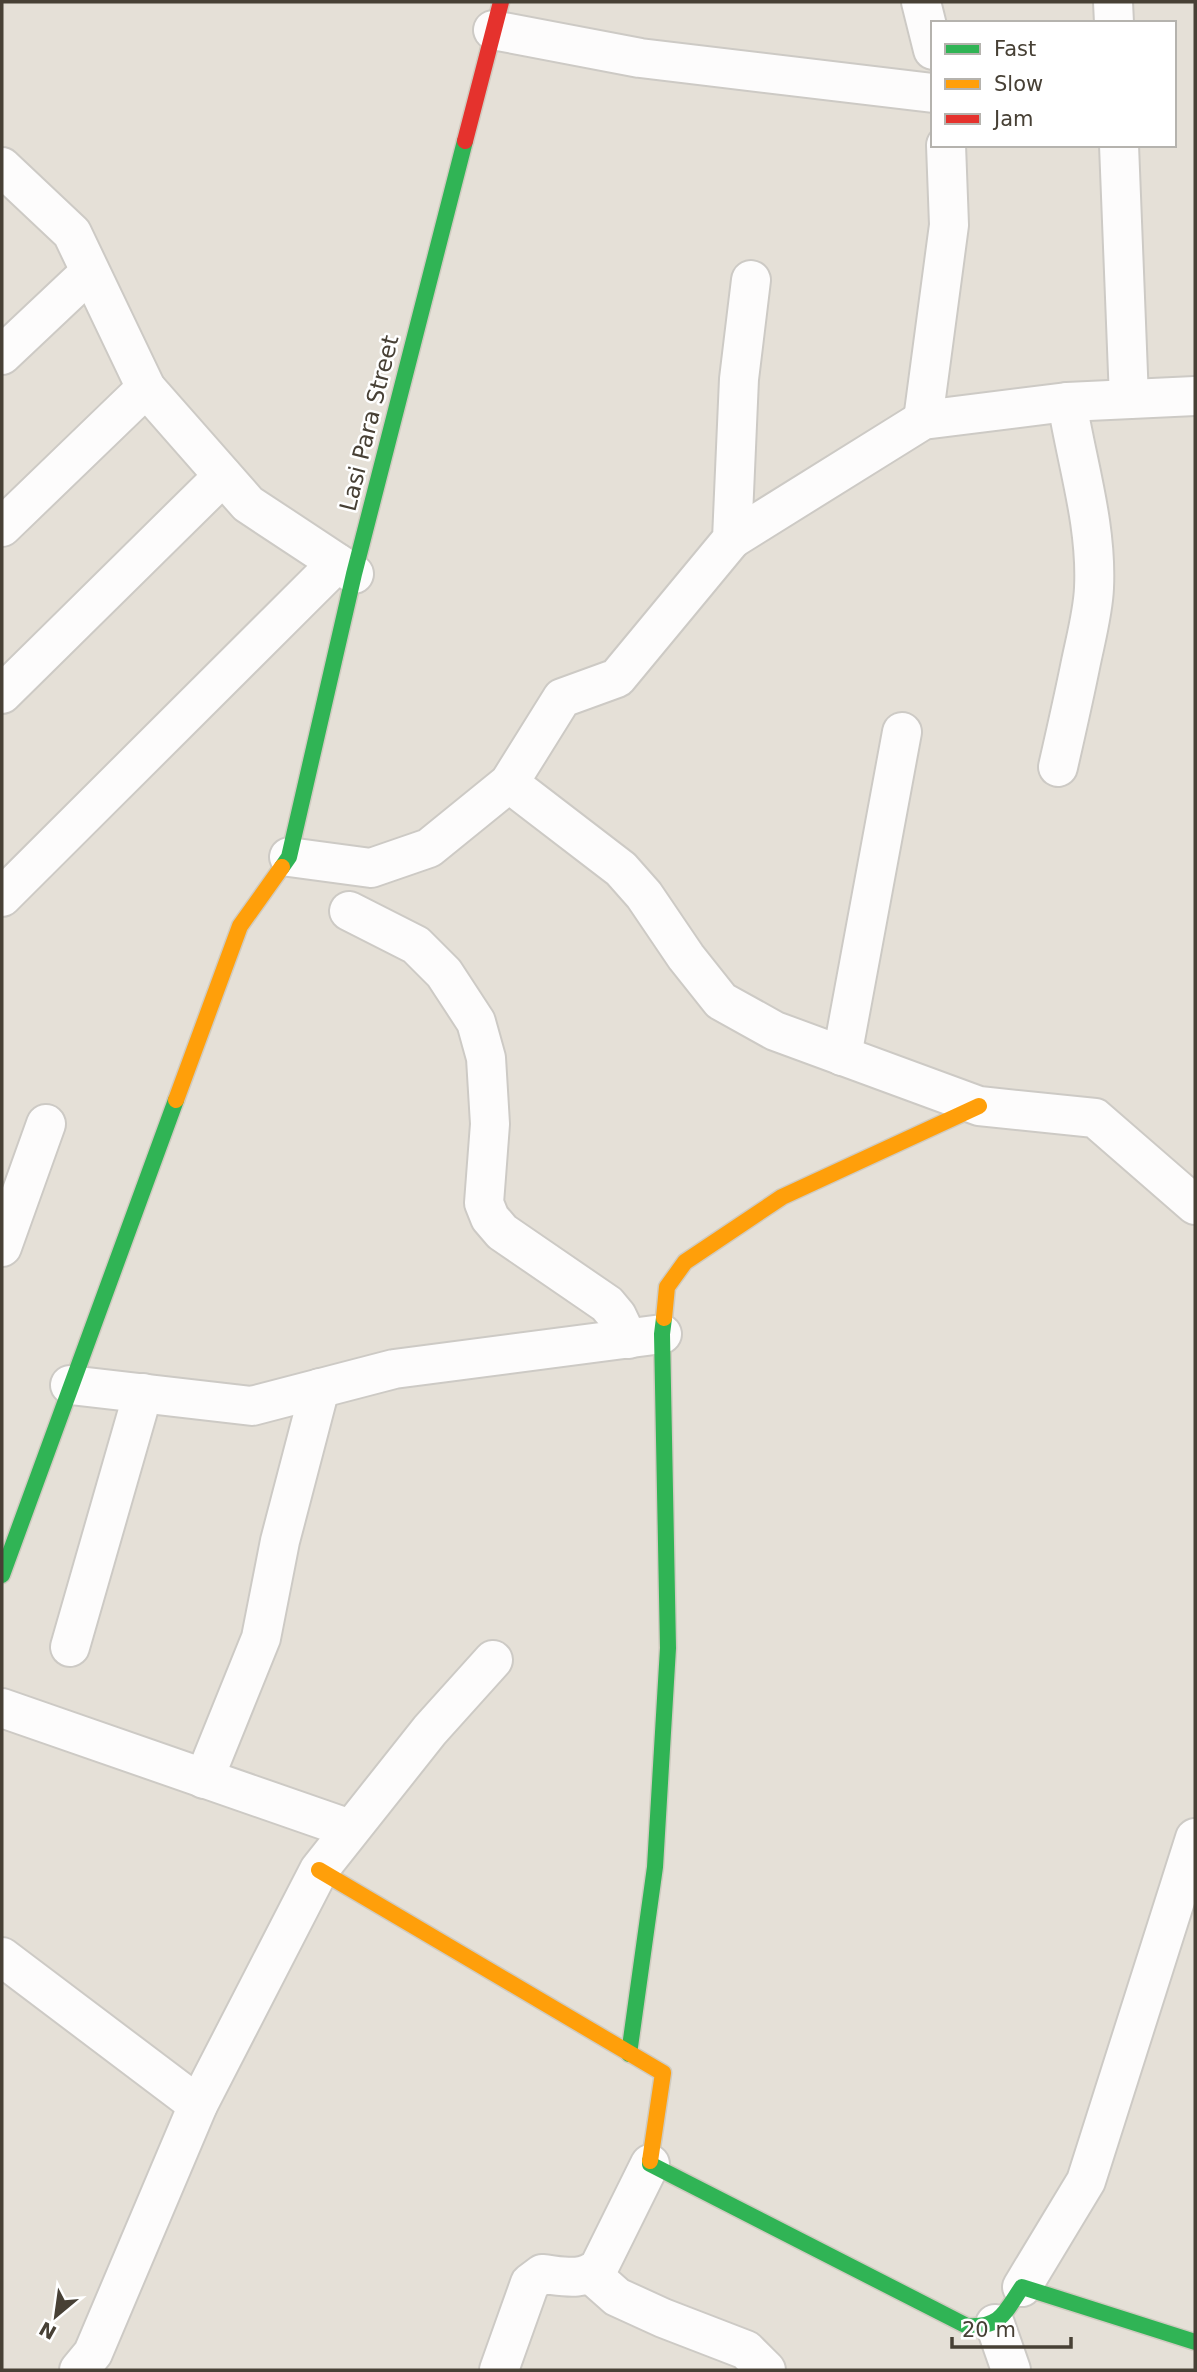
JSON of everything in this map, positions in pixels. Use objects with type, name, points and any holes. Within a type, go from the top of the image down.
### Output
[{"type":"street","points":[[921,2],[931,42]]},
{"type":"street","points":[[1113,2],[1114,21]]},
{"type":"street","points":[[497,16],[640,58],[931,93]]},
{"type":"street","name":"Lasi Para Street","points":[[289,857],[345,568],[497,16]]},
{"type":"street","points":[[923,420],[949,225],[946,147]]},
{"type":"street","points":[[1119,147],[1129,399]]},
{"type":"street","points":[[2,167],[72,233],[146,388],[248,504],[345,568],[2,897]]},
{"type":"street","points":[[2,355],[90,272]]},
{"type":"street","points":[[732,540],[739,379],[751,280]]},
{"type":"street","points":[[2,527],[146,388]]},
{"type":"street","points":[[2,1575],[240,926],[289,857],[371,868],[429,848],[509,783],[562,698],[617,678],[732,540],[923,420],[1067,402],[1195,396]]},
{"type":"street","points":[[1058,767],[1086,641],[1094,590],[1093,543],[1088,500],[1076,457],[1067,402]]},
{"type":"street","points":[[2,694],[223,476]]},
{"type":"street","points":[[842,1056],[902,732]]},
{"type":"street","points":[[509,783],[621,869],[644,895],[686,957],[722,1001],[775,1031],[979,1106],[1095,1118],[1195,1205]]},
{"type":"street","points":[[349,911],[416,945],[444,973],[477,1022],[486,1058],[490,1124],[484,1203],[490,1218],[502,1231],[607,1304],[617,1316],[645,1337]]},
{"type":"street","points":[[629,2054],[656,1867],[668,1648],[645,1337],[667,1287],[685,1262],[782,1197],[979,1106]]},
{"type":"street","points":[[2,1247],[46,1124]]},
{"type":"street","points":[[70,1385],[252,1406],[394,1368],[645,1337]]},
{"type":"street","points":[[204,1779],[261,1638],[280,1541],[320,1388]]},
{"type":"street","points":[[70,1647],[143,1393]]},
{"type":"street","points":[[79,2370],[93,2353],[198,2105],[319,1870],[430,1730],[493,1660]]},
{"type":"street","points":[[2,1708],[350,1829]]},
{"type":"street","points":[[650,2165],[967,2326],[983,2328],[995,2324],[1022,2287],[1086,2181],[1195,1838]]},
{"type":"street","points":[[319,1870],[663,2073],[650,2165],[599,2267],[581,2278],[542,2274],[530,2283],[499,2370]]},
{"type":"street","points":[[2,1957],[198,2105]]},
{"type":"street","points":[[591,2274],[617,2297],[746,2350],[766,2370]]},
{"type":"street","points":[[1022,2287],[1195,2342]]},
{"type":"street","points":[[995,2324],[1011,2370]]},
{"type":"shaded area","points":[[2,2],[1195,2],[1195,2370],[2,2370]]},
{"type":"traffic: fast","points":[[282,867],[289,857],[354,574],[465,141]]},
{"type":"traffic: fast","points":[[2,1575],[176,1100]]},
{"type":"traffic: fast","points":[[629,2054],[655,1867],[668,1648],[662,1334],[664,1318]]},
{"type":"traffic: fast","points":[[650,2161],[650,2164],[967,2326],[988,2324],[1001,2317],[1022,2287],[1195,2342]]},
{"type":"traffic: slow","points":[[176,1100],[240,926],[282,867]]},
{"type":"traffic: slow","points":[[664,1318],[667,1287],[685,1262],[782,1197],[979,1106]]},
{"type":"traffic: slow","points":[[319,1870],[663,2073],[650,2161]]},
{"type":"traffic: jam","points":[[465,141],[501,2]]}]
